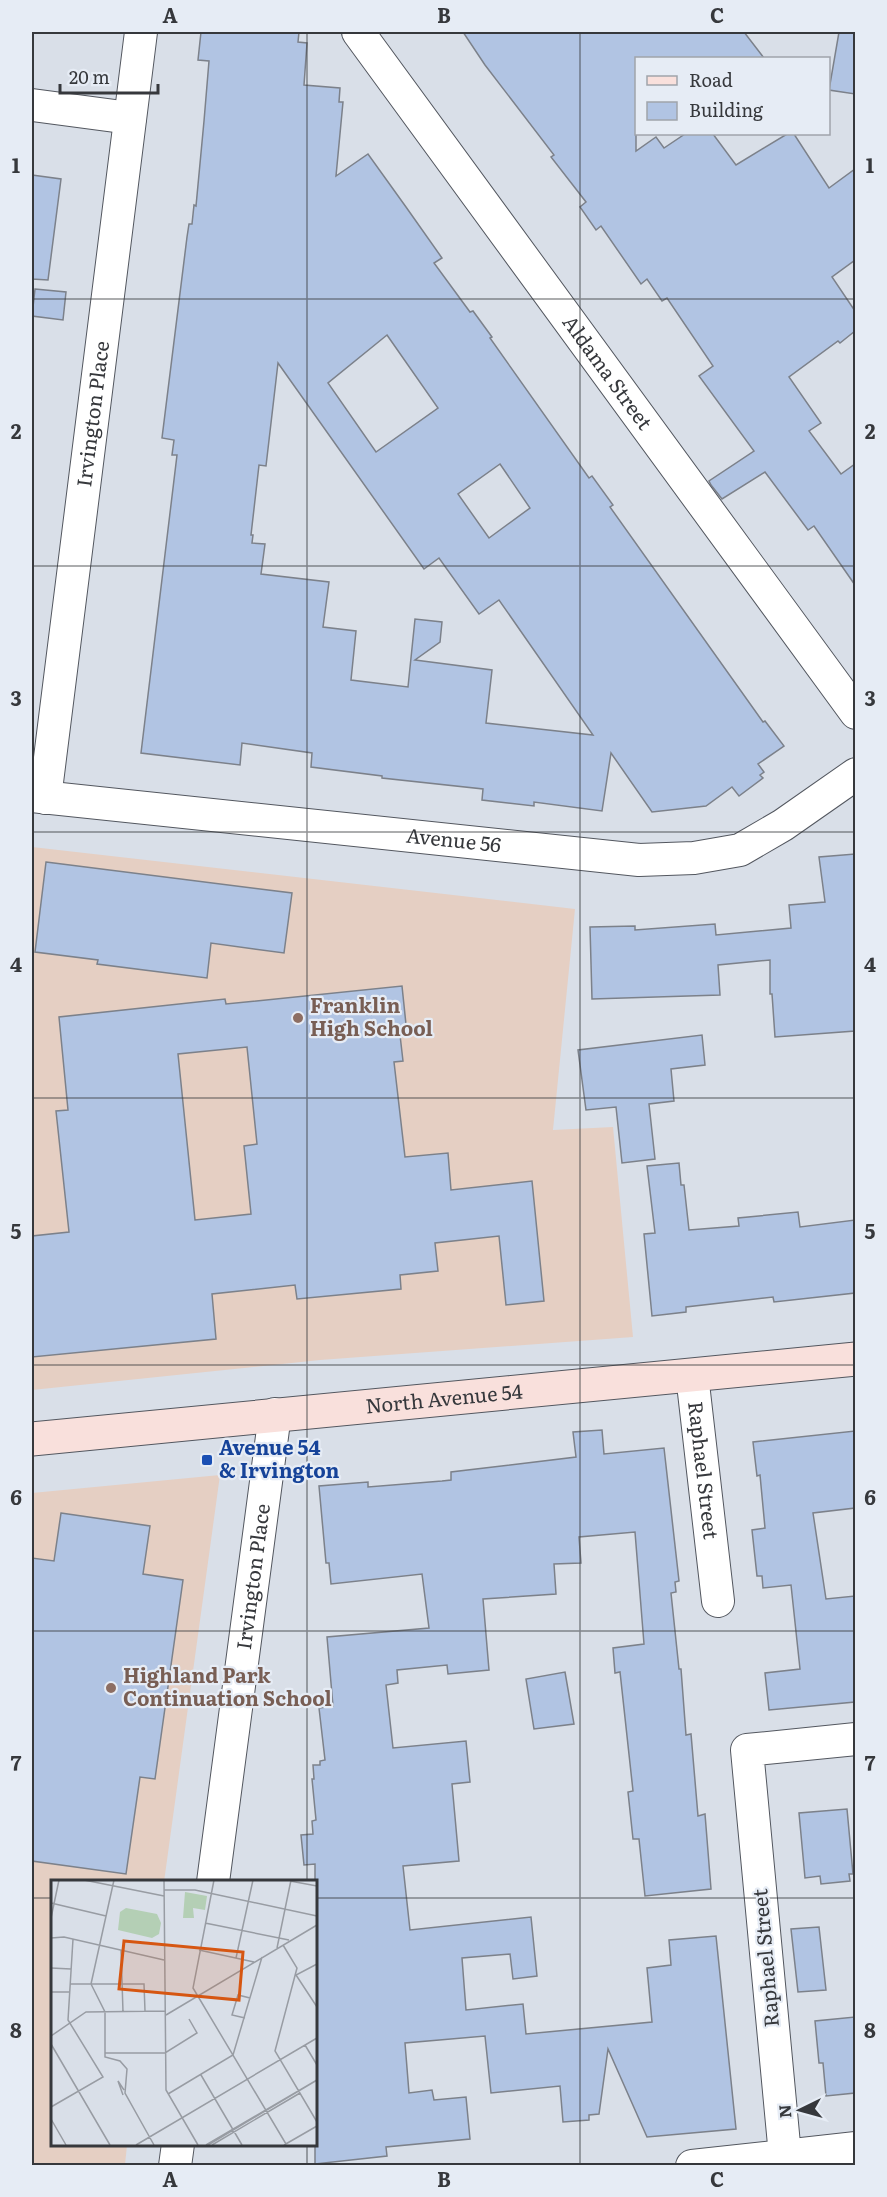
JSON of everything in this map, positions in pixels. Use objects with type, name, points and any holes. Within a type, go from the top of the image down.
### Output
[{"type":"street","name":"Irvington Place","points":[[38,797],[141,32]]},
{"type":"street","name":"Aldama Street","points":[[358,32],[855,713]]},
{"type":"street","points":[[32,105],[130,118]]},
{"type":"street","name":"Avenue 56","points":[[38,797],[639,860],[683,858],[740,850],[783,825],[855,774]]},
{"type":"street","name":"North Avenue 54","points":[[32,1439],[855,1359]]},
{"type":"street","name":"Raphael Street","points":[[692,1375],[718,1601]]},
{"type":"street","name":"Irvington Place","points":[[213,1880],[275,1414]]},
{"type":"street","name":"Raphael Street","points":[[786,2160],[747,1750],[855,1739]]},
{"type":"street","points":[[175,2166],[178,2146]]},
{"type":"street","points":[[692,2166],[786,2160],[855,2148]]},
{"type":"shaded area","name":"Franklin High School","points":[[32,847],[575,909],[553,1130],[613,1127],[633,1337],[320,1360],[32,1390]]},
{"type":"shaded area","name":"Highland Park Continuation School","points":[[220,1475],[164,1880],[51,1880],[51,2146],[127,2146],[125,2165],[32,2166],[32,1493]]},
{"type":"building","points":[[201,32],[299,32],[298,42],[307,43],[304,85],[340,88],[339,102],[343,102],[336,176],[368,154],[406,207],[442,258],[434,263],[470,312],[473,311],[492,337],[490,338],[589,478],[592,476],[613,505],[610,507],[763,722],[765,721],[784,746],[758,764],[764,772],[760,775],[763,778],[739,796],[732,787],[706,806],[652,812],[611,753],[602,811],[534,802],[534,806],[482,800],[483,789],[382,778],[382,776],[311,767],[312,753],[242,743],[240,765],[141,753],[177,455],[172,455],[174,440],[162,438],[187,237],[189,224],[192,224],[194,205],[196,206],[209,61],[198,60]],"holes":[[[387,335],[438,408],[376,452],[328,383]],[[278,363],[424,569],[439,558],[479,614],[499,600],[593,735],[486,723],[492,670],[415,660],[440,642],[442,622],[415,619],[408,687],[351,680],[356,631],[323,627],[329,582],[261,574],[265,544],[252,543],[253,535],[251,535],[259,465],[266,466]],[[500,464],[530,508],[489,538],[458,494]]]},
{"type":"building","points":[[463,32],[744,32],[763,57],[635,57],[636,151],[656,137],[664,148],[684,135],[714,135],[736,165],[785,135],[795,135],[829,188],[855,169],[855,260],[832,277],[855,311],[855,331],[789,377],[821,423],[809,431],[841,474],[855,464],[855,585],[814,526],[808,530],[765,472],[722,499],[711,485],[709,481],[754,451],[699,376],[713,366],[667,298],[662,301],[647,279],[641,284],[601,226],[596,230],[580,207],[586,202],[551,157],[554,155],[485,65]]},
{"type":"building","points":[[839,32],[855,32],[855,94],[830,90]]},
{"type":"building","points":[[32,175],[61,179],[48,280],[32,279]]},
{"type":"building","points":[[35,289],[66,292],[63,320],[32,316]]},
{"type":"building","points":[[855,854],[855,1031],[775,1037],[772,994],[770,994],[770,960],[718,965],[720,995],[592,999],[590,927],[635,926],[635,930],[715,924],[716,935],[791,928],[789,905],[825,902],[819,857]]},
{"type":"building","points":[[46,862],[292,893],[284,953],[211,943],[207,978],[97,964],[98,960],[35,952]]},
{"type":"building","points":[[402,986],[407,1034],[400,1035],[403,1061],[394,1062],[405,1157],[448,1153],[451,1190],[532,1181],[544,1301],[506,1305],[499,1236],[435,1243],[438,1271],[400,1275],[401,1289],[297,1299],[295,1285],[212,1294],[216,1339],[32,1357],[32,1236],[69,1232],[56,1111],[68,1110],[59,1017],[225,999],[226,1004]],"holes":[[[247,1047],[257,1144],[244,1146],[251,1214],[195,1220],[178,1054]]]},
{"type":"building","points":[[702,1035],[705,1065],[671,1069],[674,1101],[649,1104],[655,1159],[622,1163],[616,1107],[586,1110],[578,1050]]},
{"type":"building","points":[[679,1163],[689,1230],[739,1226],[738,1218],[798,1212],[800,1227],[855,1220],[855,1293],[774,1302],[773,1297],[686,1307],[686,1312],[652,1316],[644,1234],[655,1233],[647,1166]]},
{"type":"building","points":[[602,1430],[604,1454],[664,1448],[679,1581],[675,1582],[676,1592],[671,1593],[679,1669],[681,1669],[686,1735],[691,1734],[698,1816],[705,1814],[711,1889],[645,1896],[639,1839],[633,1839],[628,1792],[633,1791],[620,1672],[615,1673],[613,1648],[644,1644],[635,1532],[579,1537],[581,1563],[554,1564],[556,1594],[483,1599],[489,1670],[448,1674],[447,1665],[397,1670],[398,1683],[386,1685],[393,1748],[466,1741],[470,1782],[452,1784],[459,1861],[403,1866],[410,1930],[531,1917],[537,1976],[513,1979],[510,1954],[462,1958],[466,2010],[523,2004],[526,2034],[652,2022],[647,1968],[671,1965],[669,1940],[716,1936],[736,2129],[647,2137],[608,2049],[599,2114],[589,2115],[589,2120],[563,2122],[560,2086],[491,2093],[485,2036],[405,2043],[409,2093],[432,2090],[434,2100],[466,2097],[470,2139],[386,2147],[387,2156],[315,2164],[316,1880],[315,1864],[304,1865],[301,1835],[313,1834],[312,1821],[316,1820],[313,1765],[320,1765],[320,1761],[325,1760],[319,1708],[333,1706],[327,1637],[429,1628],[422,1574],[331,1584],[329,1563],[326,1563],[319,1486],[368,1482],[368,1487],[451,1480],[451,1472],[576,1457],[573,1432]]},
{"type":"building","points":[[855,1431],[855,1508],[813,1513],[826,1599],[855,1596],[855,1702],[769,1710],[765,1673],[800,1669],[791,1585],[763,1588],[762,1576],[757,1576],[752,1530],[765,1528],[760,1475],[757,1476],[753,1442]]},
{"type":"building","points":[[61,1513],[150,1526],[143,1574],[183,1580],[155,1779],[140,1777],[126,1874],[32,1861],[32,1558],[54,1561]]},
{"type":"building","points":[[565,1672],[574,1724],[534,1729],[526,1679]]},
{"type":"building","points":[[847,1809],[853,1874],[849,1874],[850,1881],[821,1884],[820,1876],[805,1878],[799,1813]]},
{"type":"building","points":[[819,1927],[826,1990],[798,1992],[791,1929]]},
{"type":"building","points":[[855,2017],[855,2093],[826,2096],[823,2063],[819,2063],[815,2021]]},
{"type":"place","name":"Franklin High School","points":[[298,1018]]},
{"type":"place","name":"Avenue 54 & Irvington","points":[[207,1460]]},
{"type":"place","name":"Highland Park Continuation School","points":[[111,1688]]}]
